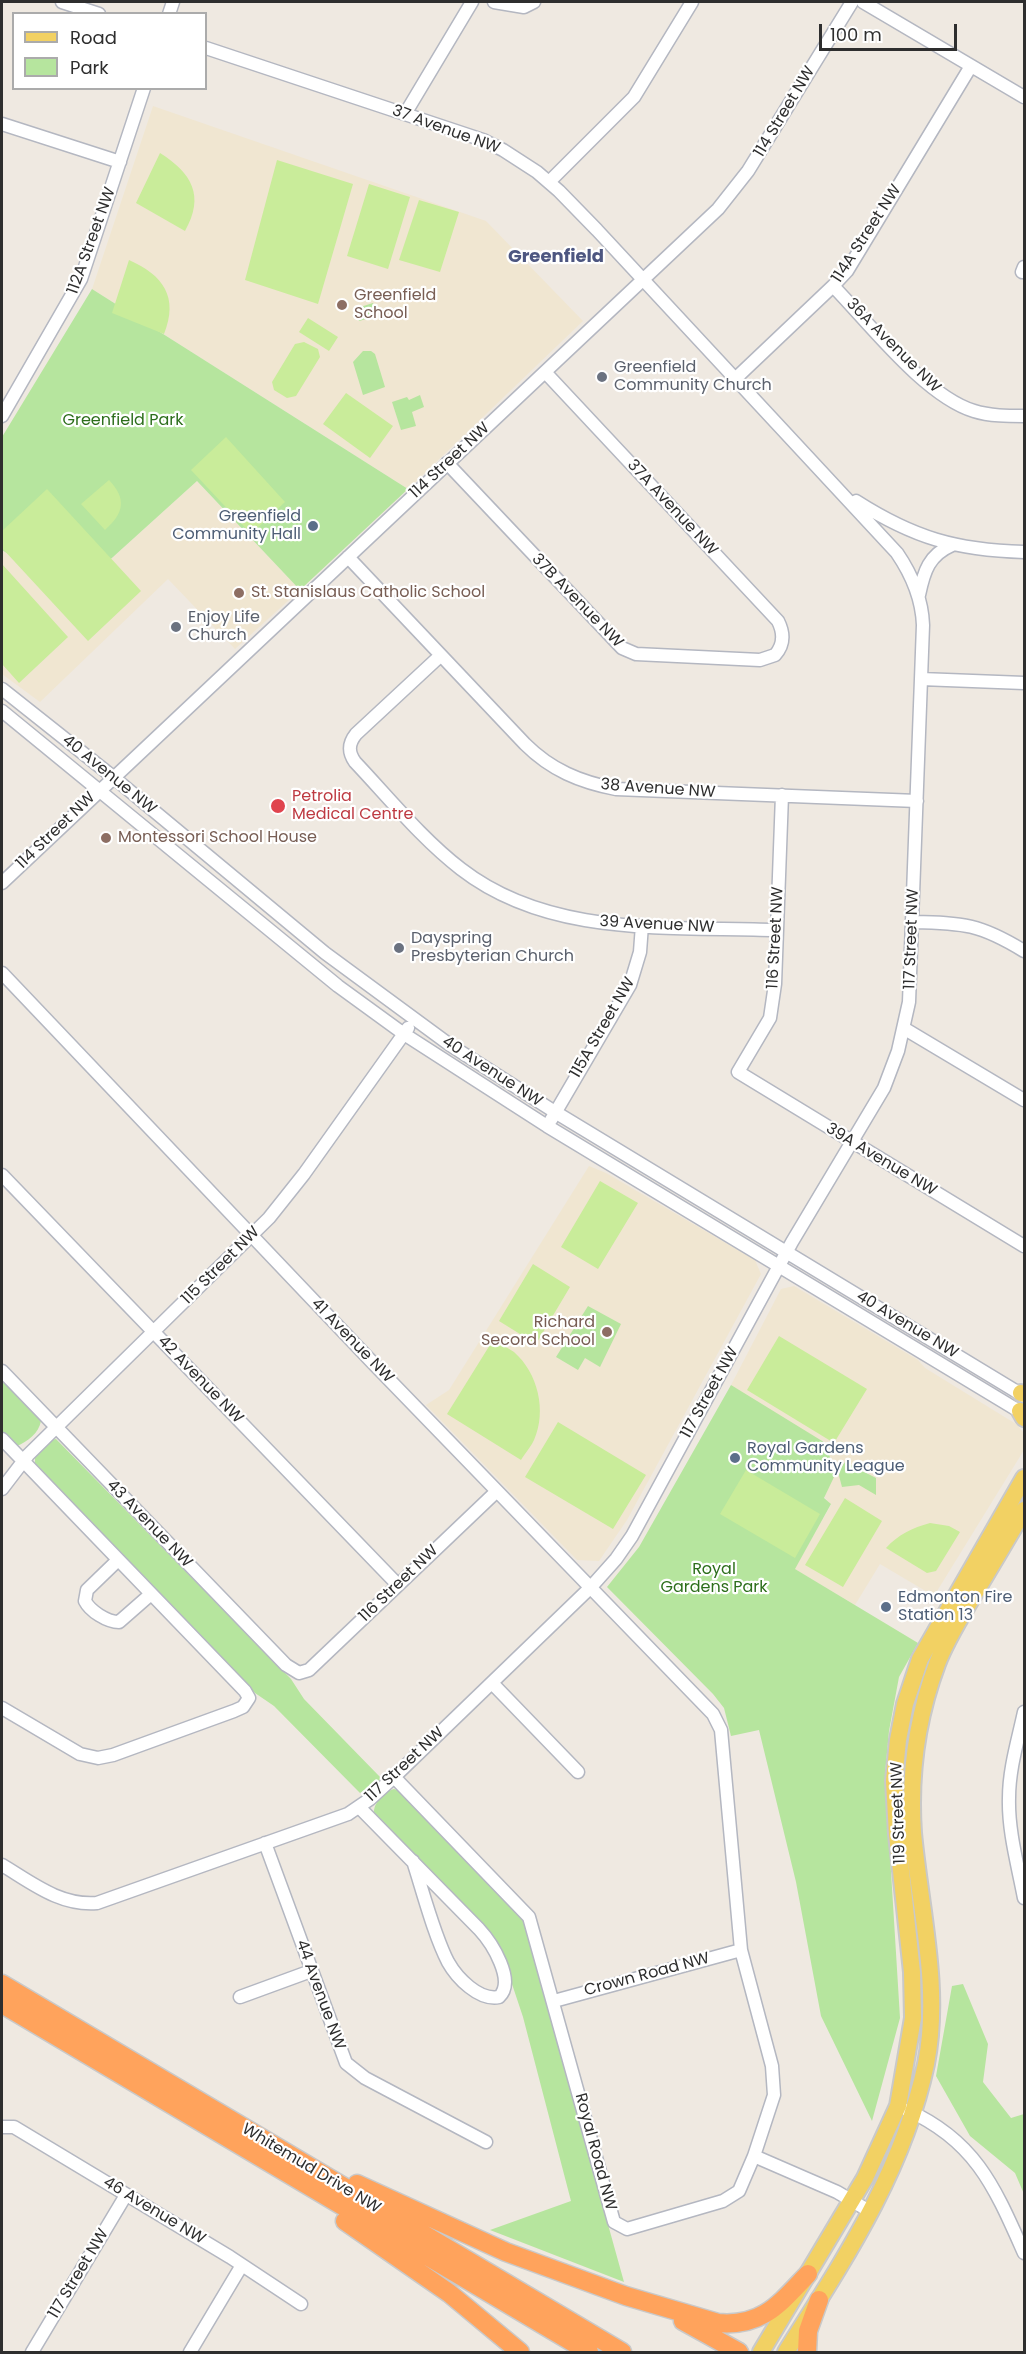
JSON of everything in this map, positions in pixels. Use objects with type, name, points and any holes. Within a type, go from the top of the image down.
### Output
[{"type":"highway","name":"Whitemud Drive NW","points":[[2,1984],[262,2150],[589,2352]]},
{"type":"highway","name":"Whitemud Drive NW","points":[[2,2004],[622,2352]]},
{"type":"highway","points":[[262,2150],[506,2252],[626,2296],[704,2320],[732,2324],[757,2320],[787,2296],[808,2274]]},
{"type":"highway","points":[[262,2150],[321,2205],[449,2293],[520,2352]]},
{"type":"highway","points":[[626,2296],[675,2317],[739,2352]]},
{"type":"highway","points":[[807,2352],[808,2331],[819,2300]]},
{"type":"main road","name":"119 Street NW","points":[[786,2352],[871,2212],[899,2153],[913,2018],[912,1972],[897,1834],[894,1780],[898,1740],[905,1704],[920,1659],[1024,1478]]},
{"type":"main road","name":"119 Street NW","points":[[761,2352],[851,2201],[882,2143],[905,2109],[926,2063],[930,2019],[930,1973],[914,1833],[911,1779],[914,1744],[921,1710],[942,1653],[1024,1510]]},
{"type":"street","points":[[62,2],[93,12]]},
{"type":"street","points":[[405,114],[472,2]]},
{"type":"street","points":[[494,2],[524,7],[534,2]]},
{"type":"street","points":[[549,182],[634,97],[692,2]]},
{"type":"street","name":"114 Street NW","points":[[2,883],[644,280],[734,191],[852,2]]},
{"type":"street","points":[[863,2],[1024,98]]},
{"type":"street","name":"37 Avenue NW","points":[[207,48],[483,140],[513,156],[549,182],[842,492],[897,554],[910,573],[919,595]]},
{"type":"street","name":"114A Street NW","points":[[735,379],[847,271],[971,66]]},
{"type":"street","name":"112A Street NW","points":[[2,416],[81,279],[143,90]]},
{"type":"street","points":[[2,124],[120,162]]},
{"type":"street","name":"36A Avenue NW","points":[[834,286],[921,378],[944,398],[986,414],[1024,417]]},
{"type":"street","name":"37A Avenue NW","points":[[545,372],[778,621],[782,634],[778,652]]},
{"type":"street","name":"37B Avenue NW","points":[[447,463],[622,648],[636,654],[760,660],[771,658],[778,652]]},
{"type":"street","name":"37 Avenue NW","points":[[842,492],[893,522],[952,545],[1024,552]]},
{"type":"street","points":[[919,595],[927,564],[937,552],[952,545]]},
{"type":"street","name":"38 Avenue NW","points":[[348,556],[535,754],[563,774],[580,781],[616,789],[917,801]]},
{"type":"street","name":"117 Street NW","points":[[2,1865],[44,1891],[76,1904],[97,1903],[335,1819],[359,1807],[394,1777],[591,1587],[616,1559],[640,1524],[787,1252],[884,1088],[905,1029],[909,1002],[913,922],[923,625],[919,595]]},
{"type":"street","name":"39 Avenue NW","points":[[440,656],[356,734],[349,750],[355,762],[436,848],[463,870],[482,883],[524,904],[556,915],[590,922],[777,930]]},
{"type":"street","points":[[921,679],[1024,683]]},
{"type":"street","name":"40 Avenue NW","points":[[2,689],[113,777],[325,953],[414,1020],[480,1066],[787,1252],[1023,1404]]},
{"type":"street","name":"40 Avenue NW","points":[[2,711],[338,986],[404,1034],[547,1126],[781,1266],[1023,1404]]},
{"type":"street","name":"116 Street NW","points":[[738,1072],[770,1018],[775,984],[782,795]]},
{"type":"street","points":[[913,922],[976,927],[1024,951]]},
{"type":"street","name":"115A Street NW","points":[[547,1126],[630,985],[640,952],[642,925]]},
{"type":"street","name":"41 Avenue NW","points":[[2,973],[252,1237],[706,1705]]},
{"type":"street","name":"115 Street NW","points":[[2,1489],[22,1461],[252,1237],[284,1200],[414,1020]]},
{"type":"street","points":[[905,1029],[1024,1100]]},
{"type":"street","name":"39A Avenue NW","points":[[738,1072],[1024,1246]]},
{"type":"street","name":"42 Avenue NW","points":[[2,1175],[398,1585]]},
{"type":"street","name":"43 Avenue NW","points":[[2,1371],[286,1665],[299,1673]]},
{"type":"street","points":[[2,1439],[245,1690],[249,1698],[243,1707],[234,1711],[112,1755],[91,1757],[74,1751],[2,1708]]},
{"type":"street","name":"116 Street NW","points":[[299,1673],[309,1670],[497,1491]]},
{"type":"street","points":[[118,1560],[87,1590],[85,1601],[88,1606],[111,1621],[119,1622],[150,1594]]},
{"type":"street","points":[[492,1683],[578,1772]]},
{"type":"street","name":"Royal Road NW","points":[[394,1777],[529,1917],[614,2222],[627,2229],[723,2201],[739,2191],[754,2156],[774,2095],[772,2066],[741,1950],[721,1730],[706,1705]]},
{"type":"street","points":[[1024,1712],[1011,1773],[1009,1799],[1011,1829],[1024,1898]]},
{"type":"street","points":[[359,1807],[479,1929],[495,1950],[506,1984],[504,1992],[499,1997],[491,1998],[468,1985],[448,1962],[413,1862]]},
{"type":"street","name":"44 Avenue NW","points":[[266,1843],[341,2054],[349,2066],[365,2078],[486,2142]]},
{"type":"street","name":"Crown Road NW","points":[[554,2001],[741,1950]]},
{"type":"street","points":[[240,1997],[311,1971]]},
{"type":"street","points":[[905,2109],[928,2120],[963,2146],[980,2166],[1024,2253]]},
{"type":"street","name":"46 Avenue NW","points":[[3,2126],[14,2127],[242,2265],[302,2304]]},
{"type":"street","points":[[754,2156],[871,2212]]},
{"type":"street","name":"117 Street NW","points":[[32,2352],[126,2195]]},
{"type":"street","points":[[190,2352],[242,2265]]},
{"type":"shaded area","name":"Greenfield School","points":[[153,106],[486,221],[583,321],[408,489],[92,289]]},
{"type":"shaded area","name":"St. Stanislaus Catholic School","points":[[197,481],[300,590],[235,649],[168,579],[40,702],[2,674],[2,550],[71,595]]},
{"type":"shaded area","name":"Richard Secord School","points":[[589,1166],[606,1173],[755,1260],[761,1274],[627,1520],[599,1561],[577,1560],[426,1405],[449,1390]]},
{"type":"shaded area","points":[[794,1286],[918,1360],[925,1368],[1016,1424],[1024,1433],[1024,1450],[934,1596],[880,1564],[855,1605],[794,1569],[831,1505],[731,1385],[781,1289]]},
{"type":"green space","points":[[160,153],[180,169],[192,186],[194,207],[185,231],[136,203]]},
{"type":"green space","points":[[277,160],[353,184],[318,304],[245,280]]},
{"type":"green space","points":[[369,184],[410,197],[388,269],[347,256]]},
{"type":"green space","points":[[419,200],[459,212],[440,272],[399,260]]},
{"type":"green space","points":[[129,260],[151,273],[165,289],[170,309],[164,334],[112,313]]},
{"type":"green space","name":"Greenfield Park","points":[[92,289],[408,489],[300,590],[197,481],[71,595],[2,550],[2,437]]},
{"type":"green space","points":[[373,303],[377,316],[359,321],[354,309]]},
{"type":"green space","points":[[308,318],[338,337],[329,351],[299,332]]},
{"type":"green space","points":[[304,342],[318,349],[320,357],[296,396],[287,398],[274,390],[272,382],[295,344]]},
{"type":"green space","points":[[363,351],[371,351],[375,354],[385,387],[363,395],[353,362]]},
{"type":"green space","points":[[346,393],[393,426],[370,458],[323,424]]},
{"type":"green space","points":[[420,395],[424,407],[412,412],[416,426],[401,430],[392,402],[407,397],[409,400]]},
{"type":"green space","points":[[226,437],[285,502],[251,534],[191,470]]},
{"type":"green space","points":[[109,480],[119,493],[121,506],[116,518],[105,530],[81,504]]},
{"type":"green space","points":[[47,489],[141,591],[88,641],[2,548],[2,531]]},
{"type":"green space","points":[[2,564],[68,637],[19,683],[2,664]]},
{"type":"green space","points":[[600,1181],[638,1203],[598,1269],[561,1247]]},
{"type":"green space","points":[[533,1264],[570,1287],[536,1344],[499,1321]]},
{"type":"green space","points":[[588,1306],[621,1324],[600,1367],[585,1358],[578,1370],[556,1357]]},
{"type":"green space","points":[[779,1336],[867,1389],[834,1443],[747,1390]]},
{"type":"green space","points":[[493,1340],[514,1352],[522,1361],[538,1393],[540,1417],[538,1429],[533,1443],[521,1460],[447,1414]]},
{"type":"green space","points":[[2,1380],[41,1421],[32,1436],[17,1446],[2,1431]]},
{"type":"green space","name":"Royal Gardens Park","points":[[731,1385],[827,1444],[834,1477],[824,1498],[831,1504],[795,1569],[918,1643],[899,1677],[889,1731],[885,1774],[900,2018],[872,2121],[821,2016],[796,1882],[759,1730],[731,1736],[724,1708],[713,1694],[607,1587],[639,1547]]},
{"type":"green space","points":[[558,1422],[646,1475],[613,1529],[525,1477]]},
{"type":"green space","points":[[56,1439],[291,1679],[304,1699],[380,1777],[379,1781],[360,1793],[274,1706],[255,1693],[35,1465],[35,1455],[51,1440]]},
{"type":"green space","points":[[845,1462],[876,1478],[876,1495],[859,1485],[842,1487],[838,1472]]},
{"type":"green space","points":[[746,1470],[820,1514],[795,1558],[720,1514]]},
{"type":"green space","points":[[845,1498],[882,1521],[843,1587],[805,1565]]},
{"type":"green space","points":[[930,1523],[949,1526],[960,1532],[936,1571],[927,1573],[886,1548],[906,1532]]},
{"type":"green space","points":[[394,1789],[399,1791],[523,1919],[624,2282],[490,2230],[571,2201],[523,2017],[503,1957],[469,1912],[374,1813],[375,1805],[380,1798]]},
{"type":"green space","points":[[963,1984],[988,2044],[983,2082],[1011,2118],[1024,2114],[1024,2194],[1015,2173],[970,2136],[936,2076],[952,1986]]},
{"type":"place","name":"Greenfield School","points":[[342,305]]},
{"type":"place","name":"Greenfield Community Church","points":[[602,377]]},
{"type":"place","name":"Greenfield Community Hall","points":[[313,526]]},
{"type":"place","name":"St. Stanislaus Catholic School","points":[[239,593]]},
{"type":"place","name":"Enjoy Life Church","points":[[176,627]]},
{"type":"place","name":"Petrolia Medical Centre","points":[[278,806]]},
{"type":"place","name":"Montessori School House","points":[[106,838]]},
{"type":"place","name":"Dayspring Presbyterian Church","points":[[399,948]]},
{"type":"place","name":"Richard Secord School","points":[[607,1332]]},
{"type":"place","name":"Royal Gardens Community League","points":[[735,1458]]},
{"type":"place","name":"Edmonton Fire Station 13","points":[[886,1607]]},
{"type":"district","name":"Greenfield","points":[[556,257]]}]
